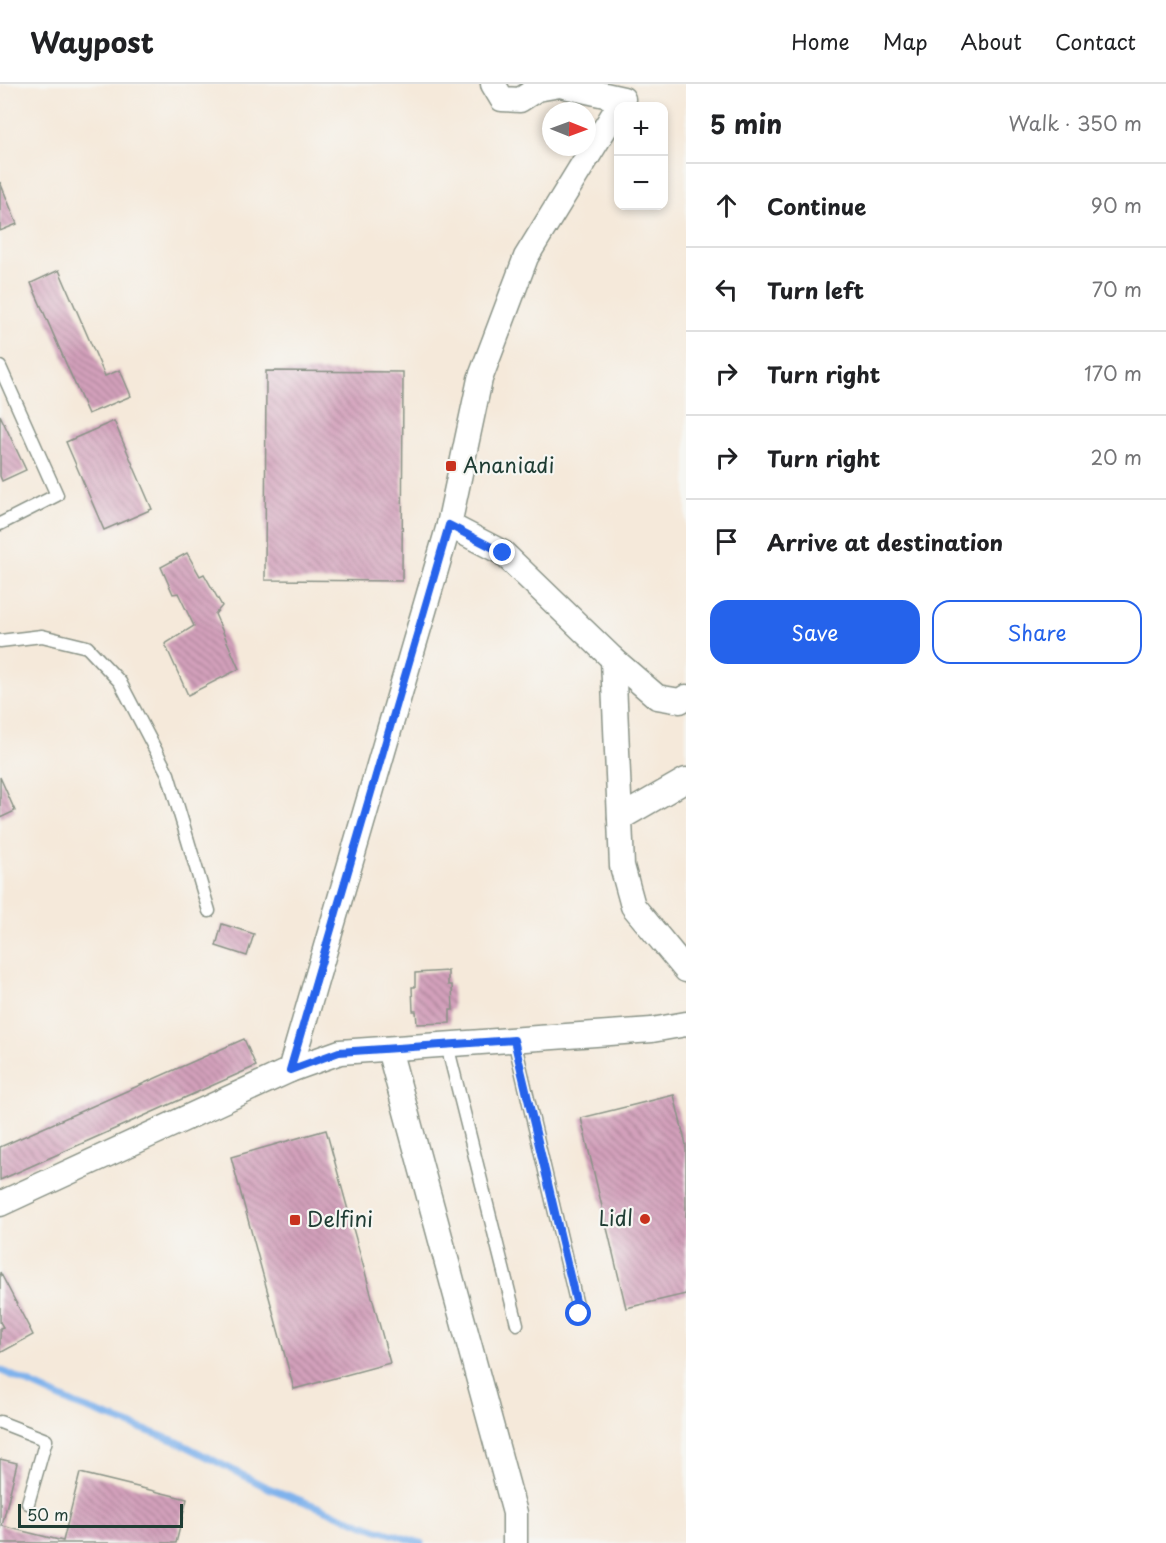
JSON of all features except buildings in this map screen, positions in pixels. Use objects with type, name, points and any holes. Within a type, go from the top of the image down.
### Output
[{"type":"street","points":[[290,1070],[449,525],[480,379],[526,257],[624,99],[560,85],[537,89],[520,100],[502,99],[493,84]]},
{"type":"street","points":[[449,525],[503,553],[613,659],[657,697],[680,701],[686,697]]},
{"type":"street","points":[[613,659],[622,866],[633,906],[686,970]]},
{"type":"street","points":[[620,818],[686,780]]},
{"type":"street","points":[[0,1204],[290,1070],[339,1052],[652,1030],[686,1024]]},
{"type":"street","points":[[389,1049],[515,1513],[515,1543]]},
{"type":"lane","points":[[0,367],[57,495],[0,524]]},
{"type":"lane","points":[[0,641],[42,636],[87,647],[120,682],[168,774],[209,911]]},
{"type":"lane","points":[[514,1040],[579,1314]]},
{"type":"lane","points":[[447,1045],[517,1324]]},
{"type":"lane","points":[[0,1422],[46,1440],[28,1503]]},
{"type":"waterway","points":[[0,1370],[76,1405],[178,1442],[266,1487],[378,1530],[421,1543]]},
{"type":"place","name":"Ananiadi","points":[[451,466]]},
{"type":"place","name":"Lidl","points":[[645,1219]]},
{"type":"place","name":"Delfini","points":[[295,1220]]},
{"type":"route","points":[[503,553],[449,525],[290,1070],[339,1052],[514,1040],[579,1314]]}]
